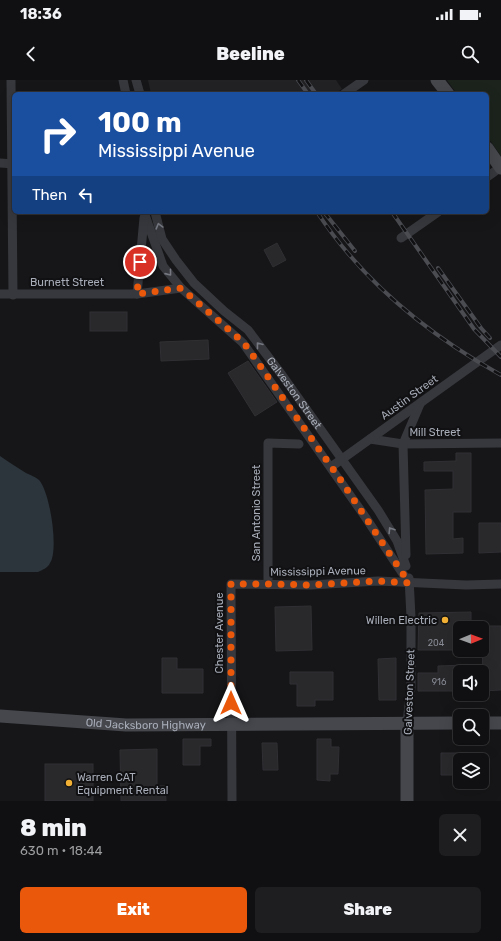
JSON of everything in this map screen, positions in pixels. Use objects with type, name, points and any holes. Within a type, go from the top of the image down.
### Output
[{"type":"main road","points":[[437,80],[446,92]]},
{"type":"main road","points":[[489,151],[501,168]]},
{"type":"main road","name":"Old Jacksboro Highway","points":[[0,716],[126,725],[453,723]]},
{"type":"main road","name":"Galveston Street","points":[[407,723],[407,801]]},
{"type":"main road","points":[[489,723],[501,723]]},
{"type":"street","points":[[11,80],[12,122]]},
{"type":"street","points":[[123,80],[126,92]]},
{"type":"street","points":[[136,80],[139,92]]},
{"type":"street","points":[[347,92],[364,80]]},
{"type":"street","points":[[0,163],[12,164]]},
{"type":"street","points":[[489,176],[501,168]]},
{"type":"street","points":[[13,214],[13,295]]},
{"type":"street","points":[[137,294],[144,214]]},
{"type":"street","name":"Galveston Street","points":[[144,214],[164,266],[181,288],[244,343],[331,467],[409,583]]},
{"type":"street","name":"Galveston Street","points":[[156,214],[162,239],[176,260],[194,283],[224,311],[248,330],[342,458],[378,510],[397,541],[406,566]]},
{"type":"street","points":[[401,238],[435,214]]},
{"type":"street","name":"Burnett Street","points":[[0,294],[137,294],[181,288]]},
{"type":"street","name":"Austin Street","points":[[331,467],[501,345]]},
{"type":"street","name":"Galveston Street","points":[[407,723],[411,687],[411,617],[409,583],[406,566],[403,444],[420,404]]},
{"type":"street","name":"Mill Street","points":[[370,439],[403,444],[501,443]]},
{"type":"street","name":"San Antonio Street","points":[[268,584],[268,443],[299,444]]},
{"type":"street","name":"Mississippi Avenue","points":[[231,584],[311,585],[378,581],[466,585],[501,584]]},
{"type":"street","name":"Chester Avenue","points":[[231,584],[232,801]]},
{"type":"shaded area","points":[[148,80],[336,80],[342,89],[337,92],[151,92]]},
{"type":"shaded area","points":[[447,80],[501,80],[501,156],[489,139],[489,92],[456,92]]},
{"type":"shaded area","points":[[0,456],[39,480],[47,496],[52,521],[54,546],[53,556],[48,566],[38,572],[0,572]]},
{"type":"building","points":[[277,243],[286,260],[273,267],[264,250]]},
{"type":"building","points":[[90,312],[127,312],[127,331],[90,331]]},
{"type":"building","points":[[208,340],[209,359],[161,361],[160,342]]},
{"type":"building","points":[[248,361],[277,402],[255,416],[228,373]]},
{"type":"building","points":[[456,453],[471,453],[471,512],[453,512],[453,539],[463,538],[463,553],[426,554],[425,490],[453,489],[453,471],[424,471],[424,462],[456,461]]},
{"type":"building","points":[[479,523],[501,523],[501,552],[479,553]]},
{"type":"building","points":[[311,606],[312,650],[276,651],[275,607]]},
{"type":"building","points":[[471,612],[471,621],[453,621],[453,650],[418,650],[419,613]]},
{"type":"building","points":[[489,626],[501,626],[501,690],[489,691],[489,665],[483,665],[482,657],[489,657]]},
{"type":"building","points":[[162,658],[177,658],[177,669],[203,669],[203,693],[162,693]]},
{"type":"building","points":[[396,658],[396,700],[379,700],[378,659]]},
{"type":"building","points":[[453,665],[453,691],[418,691],[418,673],[438,673],[438,666]]},
{"type":"building","points":[[290,672],[333,672],[333,700],[315,700],[315,706],[297,706],[297,684],[290,684]]},
{"type":"building","points":[[183,739],[211,739],[211,746],[200,746],[200,765],[183,765]]},
{"type":"building","points":[[317,739],[331,739],[331,747],[339,747],[338,774],[330,774],[330,781],[317,780]]},
{"type":"building","points":[[262,743],[277,743],[278,770],[263,770]]},
{"type":"building","points":[[157,749],[157,786],[165,786],[166,801],[121,801],[120,750]]},
{"type":"building","points":[[441,753],[453,753],[453,775],[441,775]]},
{"type":"building","name":"Warren CAT Equipment Rental","points":[[45,764],[93,764],[93,801],[45,801]]},
{"type":"railway","points":[[298,80],[307,92]]},
{"type":"railway","points":[[306,80],[315,92]]},
{"type":"railway","points":[[318,214],[355,261],[376,284],[399,305],[448,342],[501,375]]},
{"type":"railway","points":[[326,214],[355,251]]},
{"type":"railway","points":[[393,214],[474,329],[501,357]]},
{"type":"railway","points":[[438,268],[481,328],[490,338]]},
{"type":"place","name":"Willen Electric","points":[[445,620]]},
{"type":"place","name":"Warren CAT Equipment Rental","points":[[69,783]]},
{"type":"route","points":[[140,262],[137,294],[181,288],[244,343],[340,479],[409,583],[390,583],[378,581],[311,585],[231,584],[231,703]]}]
